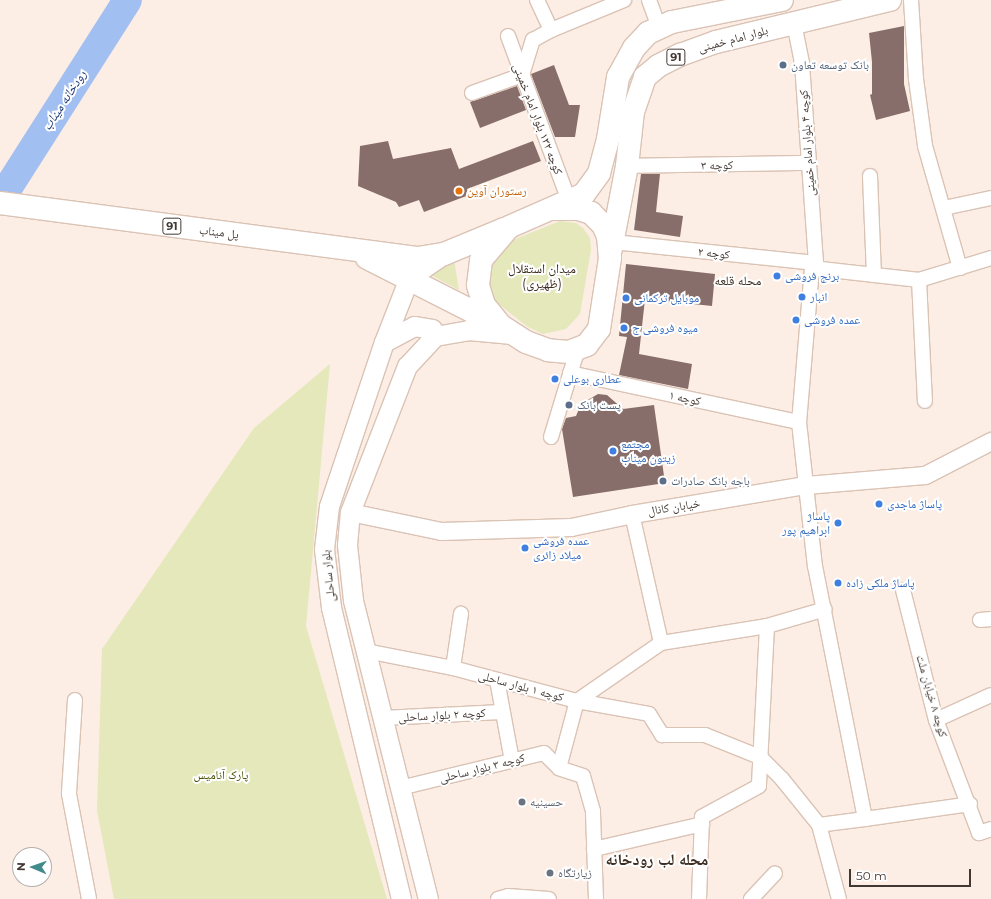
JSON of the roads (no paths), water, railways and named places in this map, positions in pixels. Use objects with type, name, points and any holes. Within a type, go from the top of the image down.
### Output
[{"type":"main road","name":"91","points":[[344,248],[418,258],[444,254],[584,194],[598,173],[608,139],[618,77],[634,48],[648,33],[672,22],[716,6],[782,0]]},
{"type":"main road","name":"بلوار امام خمینی","points":[[611,250],[627,166],[633,112],[646,77],[650,73],[680,55],[716,42],[890,0]]},
{"type":"main road","name":"پل میناب","points":[[0,203],[344,248]]},
{"type":"main road","name":"91","points":[[344,248],[409,278],[548,350],[569,352],[587,344],[599,329],[611,250],[608,236],[603,225],[591,214],[561,205]]},
{"type":"main road","name":"91","points":[[507,330],[484,305],[478,284],[481,260],[509,227]]},
{"type":"main road","points":[[409,278],[444,254]]},
{"type":"main road","name":"بلوار ساحلی","points":[[401,899],[331,607],[324,549],[329,506],[384,342],[409,278]]},
{"type":"main road","points":[[384,342],[414,326],[432,329],[435,336],[468,330],[507,330]]},
{"type":"main road","name":"بلوار ساحلی","points":[[428,899],[354,600],[347,545],[350,512],[407,366],[435,336]]},
{"type":"street","points":[[537,0],[550,30]]},
{"type":"street","points":[[472,93],[522,75],[533,40],[550,30],[624,0]]},
{"type":"street","points":[[648,0],[659,28]]},
{"type":"street","points":[[911,0],[916,79],[925,146],[960,268]]},
{"type":"street","name":"کوچه ۴ بلوار امام خمینی","points":[[794,23],[802,63],[814,266],[799,422],[815,566],[825,609],[865,819]]},
{"type":"street","name":"کوچه ۱۳۲ بلوار امام خمینی","points":[[508,36],[522,75],[561,205]]},
{"type":"street","name":"کوچه ۳","points":[[627,166],[807,163]]},
{"type":"street","points":[[870,176],[874,275]]},
{"type":"street","points":[[944,208],[991,198]]},
{"type":"street","name":"کوچه ۲","points":[[611,250],[814,266],[919,280]]},
{"type":"street","points":[[925,401],[919,280],[991,258]]},
{"type":"street","points":[[552,437],[578,348]]},
{"type":"street","name":"کوچه ۱","points":[[570,373],[799,422]]},
{"type":"street","name":"خیابان کانال","points":[[350,512],[441,531],[570,527],[632,514],[806,486],[925,475],[991,442]]},
{"type":"street","points":[[632,514],[661,644],[767,626],[825,609]]},
{"type":"street","name":"کوچه ۸ خیابان ملت","points":[[903,590],[936,720],[970,804],[979,833],[991,829]]},
{"type":"street","points":[[453,668],[461,614]]},
{"type":"street","points":[[699,899],[702,817],[759,786],[767,626]]},
{"type":"street","name":"کوچه ۱ بلوار ساحلی","points":[[366,651],[453,668],[577,701],[661,644]]},
{"type":"street","points":[[497,680],[501,712],[512,761]]},
{"type":"street","points":[[936,720],[991,695]]},
{"type":"street","points":[[75,700],[69,794],[89,899]]},
{"type":"street","points":[[596,899],[593,811],[583,776],[559,768],[577,701],[649,714],[662,735],[705,735],[760,757],[782,779],[819,825],[840,899]]},
{"type":"street","name":"کوچه ۲ بلوار ساحلی","points":[[383,718],[501,712]]},
{"type":"street","name":"کوچه ۳ بلوار ساحلی","points":[[400,788],[544,753],[559,768]]},
{"type":"street","points":[[819,825],[970,804]]},
{"type":"street","points":[[594,849],[702,824]]},
{"type":"street","points":[[751,899],[774,873]]},
{"type":"street","points":[[498,899],[508,896],[549,899]]},
{"type":"waterway","name":"رودخانه میناب","points":[[0,199],[127,0]]},
{"type":"place","name":"بانک توسعه تعاون","points":[[783,65]]},
{"type":"place","name":"رستوران آوین","points":[[459,191]]},
{"type":"place","name":"برنج فروشی","points":[[777,276]]},
{"type":"place","name":"انبار","points":[[802,297]]},
{"type":"place","name":"موبایل ترکمانی","points":[[626,298]]},
{"type":"place","name":"عمده فروشی","points":[[796,320]]},
{"type":"place","name":"میوه فروشی ج","points":[[624,328]]},
{"type":"place","name":"عطاری بوعلی","points":[[555,379]]},
{"type":"place","name":"پست بانک","points":[[569,405]]},
{"type":"place","name":"مجتمع زیتون میناب","points":[[613,451]]},
{"type":"place","name":"باجه بانک صادرات","points":[[663,481]]},
{"type":"place","name":"پاساژ ماجدی","points":[[879,504]]},
{"type":"place","name":"پاساژ ابراهیم پور","points":[[838,523]]},
{"type":"place","name":"عمده فروشی میلاد زائری","points":[[525,548]]},
{"type":"place","name":"پاساژ ملکی زاده","points":[[838,583]]},
{"type":"place","name":"حسینیه","points":[[522,802]]},
{"type":"place","name":"زیارتگاه","points":[[550,873]]},
{"type":"district","name":"میدان استقلال (ظهیری)","points":[[542,276]]},
{"type":"district","name":"محله قلعه","points":[[738,280]]},
{"type":"district","name":"محله لب رودخانه","points":[[657,860]]},
{"type":"park label","name":"پارک آنامیس","points":[[221,775]]}]
